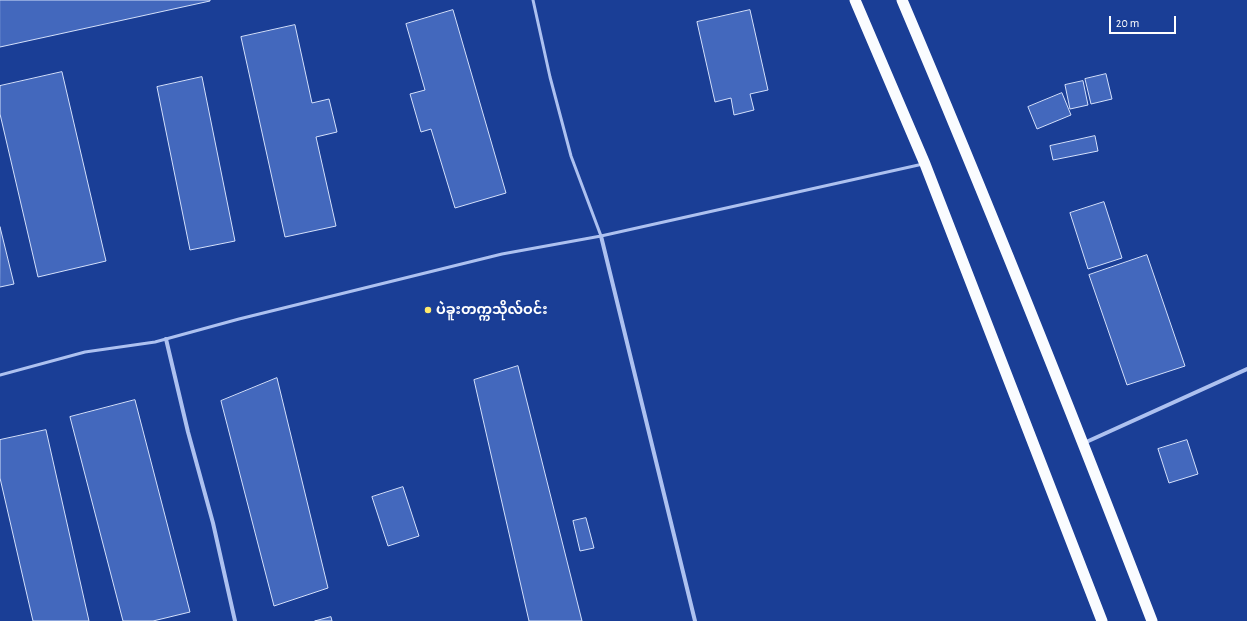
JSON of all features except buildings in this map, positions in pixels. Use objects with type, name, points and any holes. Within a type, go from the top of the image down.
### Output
[{"type":"highway","points":[[854,0],[925,164],[1102,621]]},
{"type":"highway","points":[[902,0],[962,142],[1083,443],[1152,621]]},
{"type":"street","points":[[601,236],[695,621]]},
{"type":"street","points":[[166,339],[186,424],[213,523],[235,621]]},
{"type":"street","points":[[1083,443],[1247,369]]},
{"type":"lane","points":[[533,0],[550,77],[571,156],[601,236]]},
{"type":"lane","points":[[0,375],[85,352],[155,342],[239,319],[502,254],[601,236],[925,164]]},
{"type":"place","name":"ပဲခူးတက္ကသိုလ်ဝင်း","points":[[428,310]]}]
